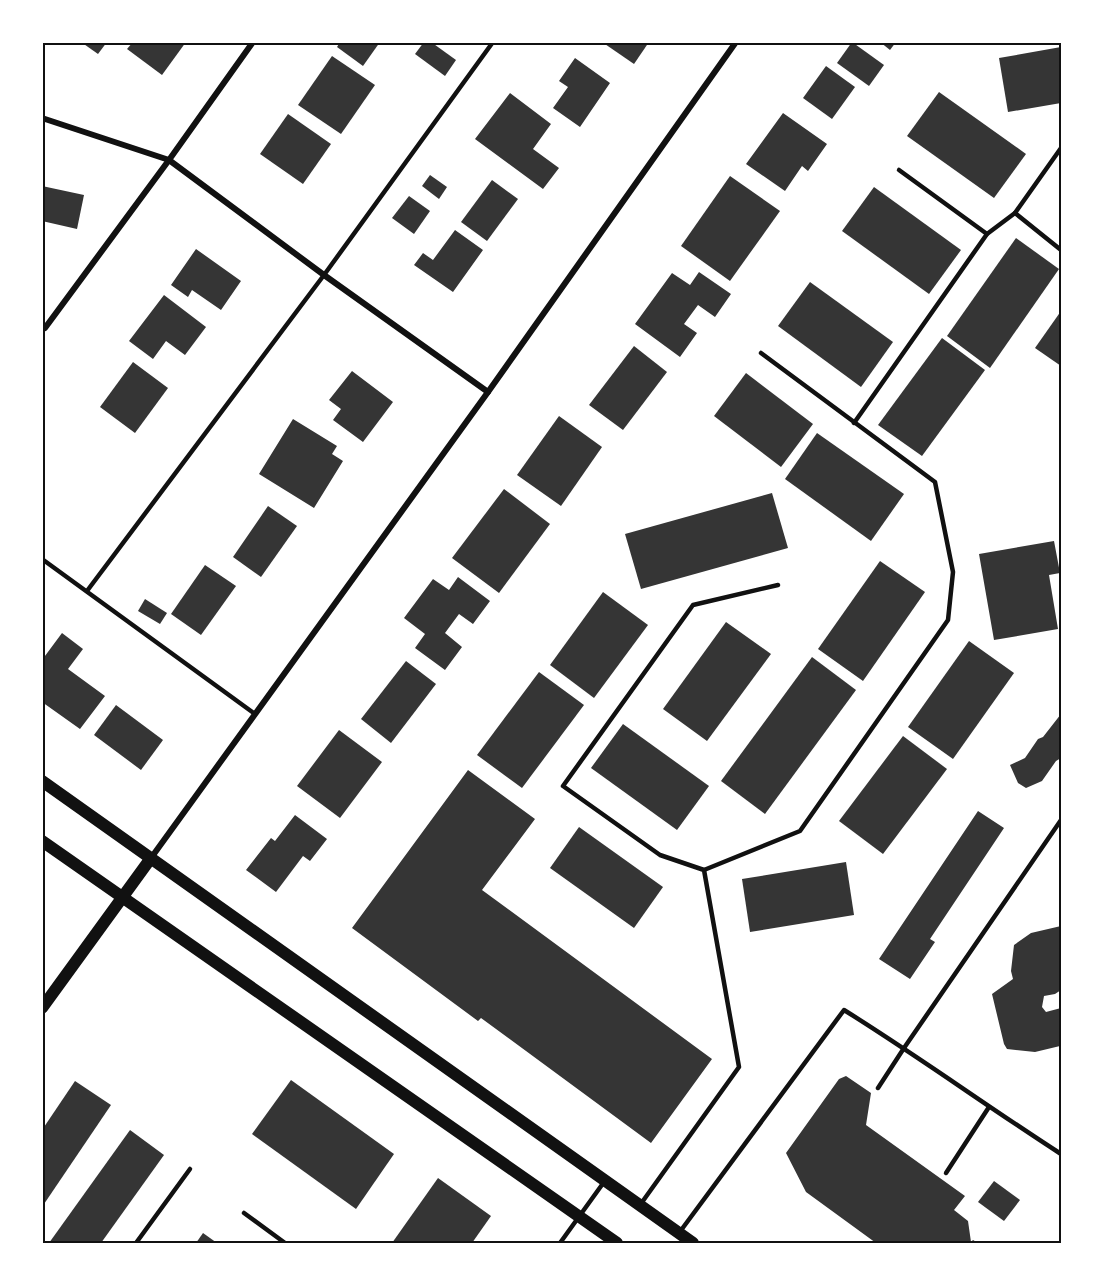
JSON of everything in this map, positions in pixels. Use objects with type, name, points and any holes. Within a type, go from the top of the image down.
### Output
[{"type":"main road","points":[[42,781],[693,1243]]},
{"type":"main road","points":[[42,841],[617,1243]]},
{"type":"main road","points":[[42,1008],[151,858]]},
{"type":"street","points":[[45,328],[253,42]]},
{"type":"street","points":[[151,858],[488,392],[736,42]]},
{"type":"street","points":[[42,118],[169,160],[324,275],[488,392]]},
{"type":"lane","points":[[87,591],[324,275],[493,42]]},
{"type":"lane","points":[[854,423],[987,234],[1014,213],[1061,148]]},
{"type":"lane","points":[[899,170],[987,234]]},
{"type":"lane","points":[[1014,213],[1061,250]]},
{"type":"lane","points":[[761,353],[935,482],[953,572],[948,620],[801,831],[704,870],[660,855],[563,786],[693,605],[778,585]]},
{"type":"lane","points":[[42,559],[255,714]]},
{"type":"lane","points":[[878,1088],[1061,820]]},
{"type":"lane","points":[[640,1205],[738,1067],[704,870]]},
{"type":"lane","points":[[679,1233],[844,1010],[1061,1154]]},
{"type":"lane","points":[[946,1173],[989,1107]]},
{"type":"lane","points":[[136,1243],[190,1168]]},
{"type":"lane","points":[[560,1243],[605,1180]]},
{"type":"lane","points":[[244,1213],[285,1243]]},
{"type":"building","points":[[81,42],[107,42],[98,54]]},
{"type":"building","points":[[133,42],[186,42],[162,75],[127,49]]},
{"type":"building","points":[[340,42],[380,42],[363,66],[337,47]]},
{"type":"building","points":[[424,42],[431,42],[456,60],[445,76],[415,54]]},
{"type":"building","points":[[602,42],[649,42],[634,64]]},
{"type":"building","points":[[852,42],[884,65],[869,86],[837,63]]},
{"type":"building","points":[[880,42],[896,42],[890,50]]},
{"type":"building","points":[[1061,47],[1061,103],[1008,112],[999,58]]},
{"type":"building","points":[[332,56],[375,85],[341,134],[298,105]]},
{"type":"building","points":[[575,58],[610,83],[580,127],[553,108],[568,87],[559,81]]},
{"type":"building","points":[[826,66],[855,87],[832,119],[803,98]]},
{"type":"building","points":[[939,92],[1026,154],[994,198],[907,136]]},
{"type":"building","points":[[510,93],[551,124],[533,149],[559,168],[543,189],[475,139]]},
{"type":"building","points":[[783,113],[827,144],[808,171],[802,166],[785,191],[746,164]]},
{"type":"building","points":[[288,114],[331,144],[303,184],[260,154]]},
{"type":"building","points":[[430,175],[447,187],[439,199],[422,186]]},
{"type":"building","points":[[730,176],[780,211],[730,281],[681,246]]},
{"type":"building","points":[[492,180],[518,199],[487,241],[461,222]]},
{"type":"building","points":[[42,186],[84,195],[77,229],[42,221]]},
{"type":"building","points":[[874,187],[961,250],[929,294],[842,231]]},
{"type":"building","points":[[409,196],[430,211],[414,234],[392,218]]},
{"type":"building","points":[[455,230],[483,250],[453,292],[414,265],[423,253],[433,260]]},
{"type":"building","points":[[1016,238],[1059,269],[990,368],[947,336]]},
{"type":"building","points":[[196,249],[241,281],[221,310],[192,290],[188,297],[171,285]]},
{"type":"building","points":[[699,272],[731,294],[715,317],[698,305],[684,324],[697,333],[680,357],[635,324],[672,273],[690,285]]},
{"type":"building","points":[[810,282],[893,342],[861,387],[778,326]]},
{"type":"building","points":[[164,295],[206,327],[185,355],[166,341],[153,359],[129,341]]},
{"type":"building","points":[[1061,311],[1061,366],[1035,348]]},
{"type":"building","points":[[942,338],[985,370],[922,456],[878,425]]},
{"type":"building","points":[[634,346],[667,372],[623,430],[589,405]]},
{"type":"building","points":[[133,362],[168,388],[135,433],[100,407]]},
{"type":"building","points":[[352,371],[393,402],[363,442],[333,420],[341,409],[329,400]]},
{"type":"building","points":[[746,373],[813,424],[781,467],[714,416]]},
{"type":"building","points":[[559,416],[602,447],[561,506],[517,475]]},
{"type":"building","points":[[293,419],[337,446],[332,454],[343,461],[314,508],[259,474]]},
{"type":"building","points":[[817,433],[904,494],[871,541],[785,479]]},
{"type":"building","points":[[504,489],[550,524],[499,593],[452,558]]},
{"type":"building","points":[[772,493],[788,548],[641,589],[625,534]]},
{"type":"building","points":[[268,506],[297,526],[261,577],[233,557]]},
{"type":"building","points":[[1054,541],[1060,573],[1049,575],[1058,629],[994,640],[979,554]]},
{"type":"building","points":[[880,561],[925,592],[863,681],[818,649]]},
{"type":"building","points":[[205,565],[236,586],[201,635],[171,614]]},
{"type":"building","points":[[458,577],[490,601],[473,624],[459,614],[445,633],[462,647],[445,670],[415,648],[425,634],[404,618],[433,579],[449,590]]},
{"type":"building","points":[[603,592],[648,625],[594,698],[550,665]]},
{"type":"building","points":[[145,599],[167,613],[160,624],[138,611]]},
{"type":"building","points":[[726,622],[771,654],[707,741],[663,709]]},
{"type":"building","points":[[62,633],[83,649],[68,669],[105,696],[80,729],[42,702],[42,660]]},
{"type":"building","points":[[969,641],[1014,673],[953,759],[908,727]]},
{"type":"building","points":[[812,657],[856,690],[765,814],[721,781]]},
{"type":"building","points":[[406,661],[436,684],[391,743],[361,719]]},
{"type":"building","points":[[539,672],[584,705],[522,788],[477,755]]},
{"type":"building","points":[[116,705],[163,740],[141,770],[94,735]]},
{"type":"building","points":[[1061,714],[1061,758],[1056,761],[1042,781],[1026,788],[1018,783],[1010,765],[1025,758],[1038,739],[1043,737]]},
{"type":"building","points":[[623,724],[709,786],[677,830],[591,768]]},
{"type":"building","points":[[339,730],[382,762],[340,818],[297,786]]},
{"type":"building","points":[[903,736],[947,769],[883,854],[839,821]]},
{"type":"building","points":[[468,770],[535,819],[482,890],[712,1059],[651,1143],[481,1018],[478,1021],[352,928]]},
{"type":"building","points":[[978,811],[1004,828],[930,939],[935,942],[910,979],[879,959]]},
{"type":"building","points":[[295,815],[327,839],[310,861],[303,856],[276,892],[246,870],[271,838],[275,841]]},
{"type":"building","points":[[579,827],[663,887],[634,928],[550,868]]},
{"type":"building","points":[[846,862],[854,915],[750,932],[742,879]]},
{"type":"building","points":[[1061,926],[1061,990],[1044,996],[1042,1007],[1046,1012],[1061,1008],[1060,1046],[1035,1052],[1007,1049],[992,994],[1013,979],[1011,971],[1014,945],[1031,933]]},
{"type":"building","points":[[846,1076],[871,1093],[866,1125],[965,1196],[954,1210],[968,1221],[971,1242],[973,1240],[978,1243],[876,1243],[806,1192],[786,1153],[839,1079]]},
{"type":"building","points":[[291,1080],[394,1154],[356,1209],[252,1134]]},
{"type":"building","points":[[75,1081],[111,1105],[42,1207],[42,1130]]},
{"type":"building","points":[[130,1130],[164,1155],[101,1243],[49,1243]]},
{"type":"building","points":[[438,1178],[491,1216],[472,1243],[392,1243]]},
{"type":"building","points":[[994,1181],[1020,1200],[1004,1221],[978,1202]]},
{"type":"building","points":[[203,1233],[217,1243],[196,1243]]}]
